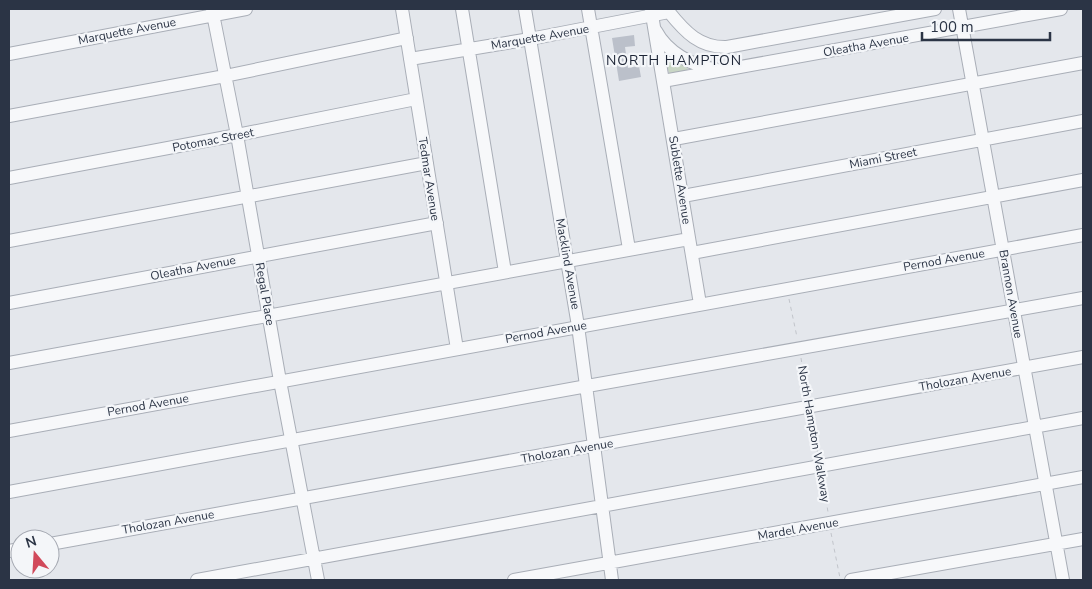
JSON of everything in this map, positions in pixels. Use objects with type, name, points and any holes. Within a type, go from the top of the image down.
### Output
[{"type":"street","name":"Marquette Avenue","points":[[9,54],[212,12],[246,9]]},
{"type":"street","name":"Tedmar Avenue","points":[[402,9],[457,349]]},
{"type":"street","points":[[462,9],[505,272]]},
{"type":"street","name":"Macklind Avenue","points":[[525,9],[578,326],[612,580]]},
{"type":"street","points":[[588,9],[629,249]]},
{"type":"street","name":"Oleatha Avenue","points":[[669,10],[681,27],[697,41],[716,48],[727,48],[936,9]]},
{"type":"street","name":"Brannon Avenue","points":[[959,9],[1063,580]]},
{"type":"street","name":"Oleatha Avenue","points":[[663,81],[1061,9]]},
{"type":"street","name":"Marquette Avenue","points":[[410,59],[652,17],[669,10]]},
{"type":"street","name":"Sublette Avenue","points":[[659,56],[661,39],[669,10]]},
{"type":"street","name":"Regal Place","points":[[212,12],[237,135],[280,381],[318,580]]},
{"type":"street","name":"Oleatha Avenue","points":[[652,17],[661,39],[679,56],[713,69],[729,69]]},
{"type":"street","name":"Sublette Avenue","points":[[652,17],[674,139],[700,304]]},
{"type":"street","points":[[9,116],[225,76],[407,38]]},
{"type":"street","points":[[674,139],[1083,63]]},
{"type":"street","name":"Potomac Street","points":[[9,178],[416,99]]},
{"type":"street","name":"Miami Street","points":[[683,196],[1083,121]]},
{"type":"street","points":[[9,241],[427,163]]},
{"type":"street","points":[[692,253],[1083,180]]},
{"type":"street","name":"Oleatha Avenue","points":[[9,303],[437,223]]},
{"type":"street","name":"Pernod Avenue","points":[[9,431],[1083,235]]},
{"type":"street","points":[[9,363],[689,239]]},
{"type":"street","points":[[9,492],[586,386],[1083,298]]},
{"type":"street","name":"Tholozan Avenue","points":[[60,542],[1083,357]]},
{"type":"street","points":[[197,580],[1083,418]]},
{"type":"street","name":"Mardel Avenue","points":[[514,580],[1083,477]]},
{"type":"street","points":[[852,580],[1083,539]]},
{"type":"path","name":"North Hampton Walkway","points":[[787,288],[840,580]]},
{"type":"green space","points":[[669,55],[688,67],[687,71],[669,73],[665,58]]},
{"type":"building","points":[[634,35],[635,46],[625,47],[628,68],[639,66],[641,77],[619,81],[612,38]]},
{"type":"district","name":"NORTH HAMPTON","points":[[674,60]]}]
